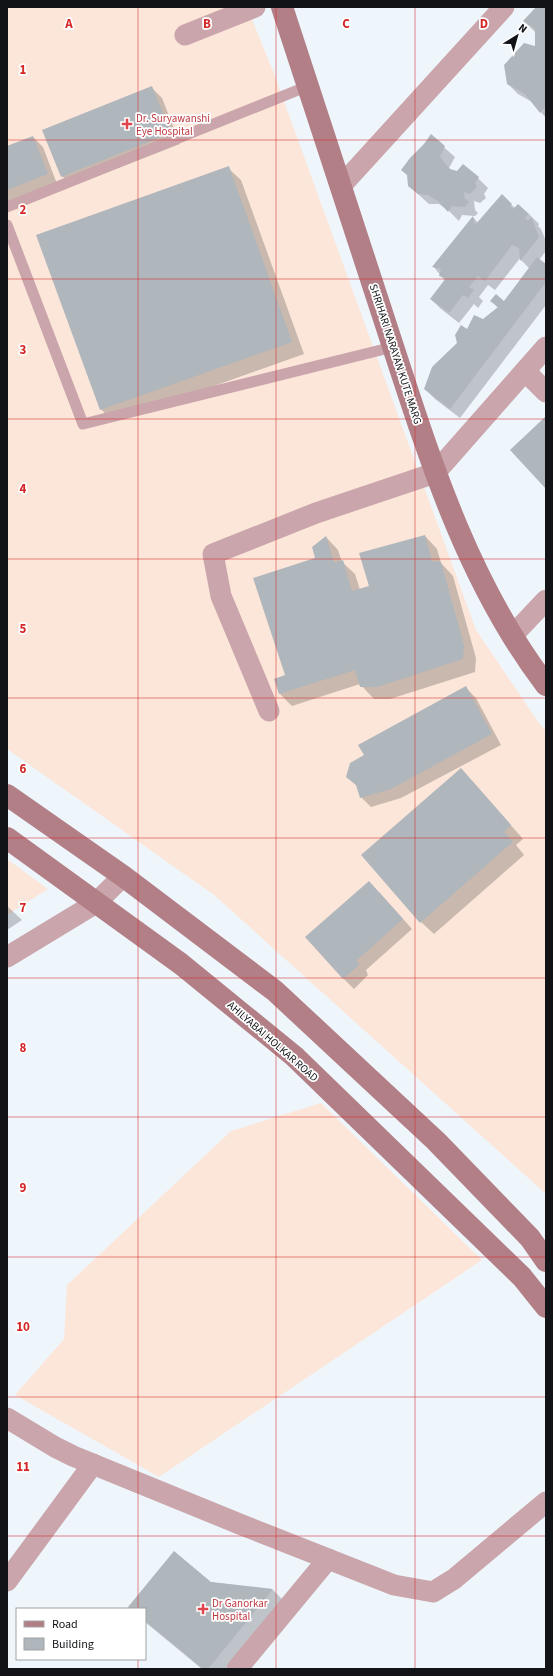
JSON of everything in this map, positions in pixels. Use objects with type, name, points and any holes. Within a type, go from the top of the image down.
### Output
[{"type":"main road","name":"SHRIHARI NARAYAN KUTE MARG","points":[[282,7],[435,473],[483,586],[527,661],[546,685]]},
{"type":"main road","points":[[7,795],[122,876],[275,992],[538,1237],[546,1261]]},
{"type":"main road","name":"AHILYABAI HOLKAR ROAD","points":[[7,838],[181,964],[294,1056],[522,1277],[546,1307]]},
{"type":"street","points":[[185,35],[255,7]]},
{"type":"street","points":[[341,186],[504,7]]},
{"type":"street","points":[[269,710],[221,596],[213,554],[316,513],[435,473],[546,347]]},
{"type":"street","points":[[525,371],[546,392]]},
{"type":"street","points":[[512,636],[546,600]]},
{"type":"street","points":[[7,957],[96,903],[122,876]]},
{"type":"street","points":[[7,1418],[55,1447],[93,1464],[394,1585],[433,1592],[454,1579],[546,1502]]},
{"type":"street","points":[[7,1581],[93,1464]]},
{"type":"street","points":[[238,1669],[328,1559]]},
{"type":"lane","points":[[7,207],[308,86]]},
{"type":"lane","points":[[7,225],[83,424],[393,347]]},
{"type":"shaded area","points":[[7,7],[247,7],[273,71],[476,630],[546,731],[546,1194],[214,895],[7,749]]},
{"type":"shaded area","points":[[7,859],[48,889],[7,915]]},
{"type":"shaded area","points":[[321,1103],[482,1260],[159,1477],[15,1395],[64,1339],[67,1285],[231,1131]]},
{"type":"building","points":[[536,7],[546,7],[546,106],[540,113],[525,94],[507,84],[504,65],[524,43],[535,46],[535,29],[523,21]]},
{"type":"building","points":[[152,86],[171,133],[61,177],[42,130]]},
{"type":"building","points":[[431,134],[445,146],[440,157],[450,169],[457,171],[463,164],[479,177],[475,183],[477,187],[470,194],[464,192],[465,199],[469,202],[465,207],[452,206],[448,212],[438,201],[428,195],[418,194],[408,186],[407,175],[401,170]]},
{"type":"building","points":[[33,136],[48,174],[7,190],[7,146]]},
{"type":"building","points":[[229,166],[292,342],[100,410],[36,235]]},
{"type":"building","points":[[502,194],[512,204],[510,206],[513,209],[518,204],[529,214],[525,218],[528,221],[531,217],[539,237],[520,261],[519,248],[512,245],[485,281],[478,276],[469,287],[474,290],[468,298],[463,295],[449,313],[430,299],[446,278],[439,276],[441,269],[432,267],[473,216],[475,225]]},
{"type":"building","points":[[537,257],[546,264],[546,282],[450,409],[424,389],[432,367],[457,343],[455,335],[461,325],[467,329],[474,315],[483,319],[498,307],[490,301],[496,294],[504,301]]},
{"type":"building","points":[[545,417],[546,418],[546,489],[510,450]]},
{"type":"building","points":[[425,535],[432,561],[441,562],[464,645],[463,659],[377,687],[360,687],[355,670],[279,694],[274,679],[285,675],[253,578],[315,558],[312,547],[326,536],[334,563],[343,560],[352,591],[369,586],[359,553]]},
{"type":"building","points":[[466,686],[492,734],[391,789],[360,798],[356,785],[346,777],[350,763],[364,755],[358,745]]},
{"type":"building","points":[[461,768],[511,825],[504,832],[513,842],[420,923],[361,855]]},
{"type":"building","points":[[369,881],[403,919],[357,960],[359,965],[343,979],[305,937]]},
{"type":"building","points":[[174,1551],[211,1582],[273,1589],[208,1669],[203,1669],[146,1622],[146,1608],[128,1607]]},
{"type":"place","name":"Dr. Suryawanshi Eye Hospital","points":[[127,124]]},
{"type":"place","name":"Dr Ganorkar Hospital","points":[[203,1609]]}]
